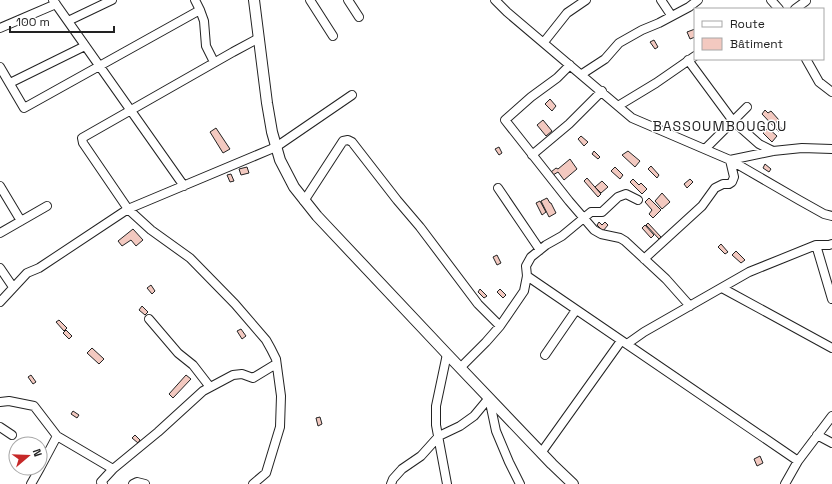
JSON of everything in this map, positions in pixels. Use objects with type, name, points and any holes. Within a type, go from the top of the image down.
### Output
[{"type":"main road","points":[[254,0],[267,103],[276,147],[286,174],[294,187],[304,201],[460,368],[541,453],[573,484]]},
{"type":"street","points":[[68,21],[112,0]]},
{"type":"street","points":[[195,0],[204,21],[206,46],[214,62]]},
{"type":"street","points":[[310,0],[333,36]]},
{"type":"street","points":[[348,0],[359,17]]},
{"type":"street","points":[[496,0],[632,118],[730,160],[824,214],[832,216]]},
{"type":"street","points":[[544,42],[568,13],[586,0]]},
{"type":"street","points":[[661,0],[671,15]]},
{"type":"street","points":[[582,74],[605,58],[619,43],[689,7],[698,0]]},
{"type":"street","points":[[771,0],[778,8]]},
{"type":"street","points":[[796,8],[806,1]]},
{"type":"street","points":[[0,28],[55,2],[184,186]]},
{"type":"street","points":[[0,67],[24,108],[200,10]]},
{"type":"street","points":[[253,484],[266,473],[280,427],[281,396],[276,364],[271,349],[266,340],[223,291],[190,258],[146,226],[128,209],[83,143],[82,138],[214,62],[259,38]]},
{"type":"street","points":[[10,83],[86,46]]},
{"type":"street","points":[[618,106],[656,83],[692,58],[733,121],[758,144],[773,151]]},
{"type":"street","points":[[807,60],[819,82],[832,92]]},
{"type":"street","points":[[570,65],[557,78],[531,97],[505,120],[594,230],[601,234],[620,238],[625,241],[666,279],[690,306]]},
{"type":"street","points":[[532,155],[569,124],[602,91]]},
{"type":"street","points":[[0,302],[27,273],[39,268],[128,209],[276,147],[352,95]]},
{"type":"street","points":[[705,149],[747,107]]},
{"type":"street","points":[[304,201],[343,141],[348,140],[352,142],[420,227],[478,304],[500,326]]},
{"type":"street","points":[[730,160],[773,151],[802,148],[832,148]]},
{"type":"street","points":[[644,259],[702,206],[715,188],[732,182],[734,177],[730,160]]},
{"type":"street","points":[[0,186],[21,220]]},
{"type":"street","points":[[498,188],[540,250]]},
{"type":"street","points":[[460,368],[500,326],[524,291],[528,276],[526,266],[531,257],[562,236],[591,212],[602,212],[618,197],[626,194],[638,200]]},
{"type":"street","points":[[0,233],[46,206]]},
{"type":"street","points":[[541,453],[624,343],[749,272],[816,245],[832,244]]},
{"type":"street","points":[[816,245],[832,299]]},
{"type":"street","points":[[0,268],[13,287]]},
{"type":"street","points":[[528,276],[798,461]]},
{"type":"street","points":[[722,288],[832,348]]},
{"type":"street","points":[[545,355],[576,310]]},
{"type":"street","points":[[149,319],[178,353],[193,365],[210,387]]},
{"type":"street","points":[[447,354],[436,406],[436,425],[447,484]]},
{"type":"street","points":[[103,484],[101,482],[113,469],[158,432],[203,390],[233,375],[242,374],[253,378],[276,364]]},
{"type":"street","points":[[392,484],[393,479],[402,469],[421,456],[439,436],[460,426],[474,416],[489,398]]},
{"type":"street","points":[[489,398],[496,430],[520,484]]},
{"type":"street","points":[[0,402],[9,400],[34,406],[57,436],[113,469]]},
{"type":"street","points":[[784,484],[798,461],[832,416]]},
{"type":"street","points":[[0,427],[12,435]]},
{"type":"street","points":[[817,435],[832,443]]},
{"type":"street","points":[[48,453],[57,436]]},
{"type":"street","points":[[133,484],[137,482],[145,484]]},
{"type":"building","points":[[694,29],[694,37],[690,39],[687,32]]},
{"type":"building","points":[[654,40],[658,47],[655,49],[650,42]]},
{"type":"building","points":[[550,99],[556,106],[552,111],[545,104]]},
{"type":"building","points":[[765,110],[768,113],[771,111],[779,120],[776,122],[782,129],[779,132],[762,114]]},
{"type":"building","points":[[543,120],[552,131],[546,136],[537,125]]},
{"type":"building","points":[[216,128],[230,149],[223,153],[210,132]]},
{"type":"building","points":[[768,128],[777,136],[772,142],[763,133]]},
{"type":"building","points":[[581,136],[588,142],[584,146],[578,139]]},
{"type":"building","points":[[499,147],[502,153],[499,155],[495,149]]},
{"type":"building","points":[[594,151],[600,157],[598,159],[592,154]]},
{"type":"building","points":[[628,151],[640,161],[635,167],[622,155]]},
{"type":"building","points":[[570,159],[577,169],[564,180],[558,172],[553,175],[551,172],[556,168],[558,169]]},
{"type":"building","points":[[765,164],[771,169],[769,172],[763,168]]},
{"type":"building","points":[[651,166],[659,175],[657,178],[648,169]]},
{"type":"building","points":[[247,167],[249,173],[241,175],[239,169]]},
{"type":"building","points":[[615,167],[623,175],[620,179],[611,171]]},
{"type":"building","points":[[231,174],[234,181],[230,182],[227,175]]},
{"type":"building","points":[[587,178],[601,194],[598,197],[584,181]]},
{"type":"building","points":[[633,179],[639,185],[641,183],[647,189],[642,194],[630,182]]},
{"type":"building","points":[[690,179],[693,182],[687,188],[684,184]]},
{"type":"building","points":[[602,181],[608,187],[601,193],[595,187]]},
{"type":"building","points":[[662,193],[670,202],[662,209],[655,201]]},
{"type":"building","points":[[547,198],[556,213],[549,217],[541,201]]},
{"type":"building","points":[[649,198],[661,210],[653,218],[649,214],[652,210],[645,202]]},
{"type":"building","points":[[540,201],[546,212],[542,215],[536,203]]},
{"type":"building","points":[[599,222],[602,225],[605,222],[608,225],[603,231],[597,225]]},
{"type":"building","points":[[648,223],[661,237],[659,239],[646,225]]},
{"type":"building","points":[[645,225],[654,235],[651,238],[642,228]]},
{"type":"building","points":[[133,229],[143,240],[136,246],[131,240],[122,246],[118,241]]},
{"type":"building","points":[[721,244],[728,252],[725,254],[718,247]]},
{"type":"building","points":[[736,251],[745,260],[741,263],[732,255]]},
{"type":"building","points":[[497,255],[501,263],[497,265],[493,257]]},
{"type":"building","points":[[151,285],[155,291],[152,294],[147,288]]},
{"type":"building","points":[[480,289],[487,296],[484,298],[478,292]]},
{"type":"building","points":[[500,289],[506,295],[503,298],[497,292]]},
{"type":"building","points":[[142,306],[148,312],[145,315],[139,310]]},
{"type":"building","points":[[59,320],[67,328],[64,331],[56,322]]},
{"type":"building","points":[[241,329],[246,336],[242,339],[237,331]]},
{"type":"building","points":[[66,330],[72,336],[69,339],[63,333]]},
{"type":"building","points":[[92,348],[104,359],[99,364],[87,353]]},
{"type":"building","points":[[31,375],[36,382],[33,384],[28,377]]},
{"type":"building","points":[[186,375],[191,379],[173,398],[169,394]]},
{"type":"building","points":[[73,411],[79,415],[77,418],[71,414]]},
{"type":"building","points":[[320,417],[322,424],[318,426],[316,418]]},
{"type":"building","points":[[135,435],[140,440],[138,443],[132,438]]},
{"type":"building","points":[[760,456],[763,463],[757,466],[754,459]]},
{"type":"district","name":"BASSOUMBOUGOU","points":[[720,126]]}]
